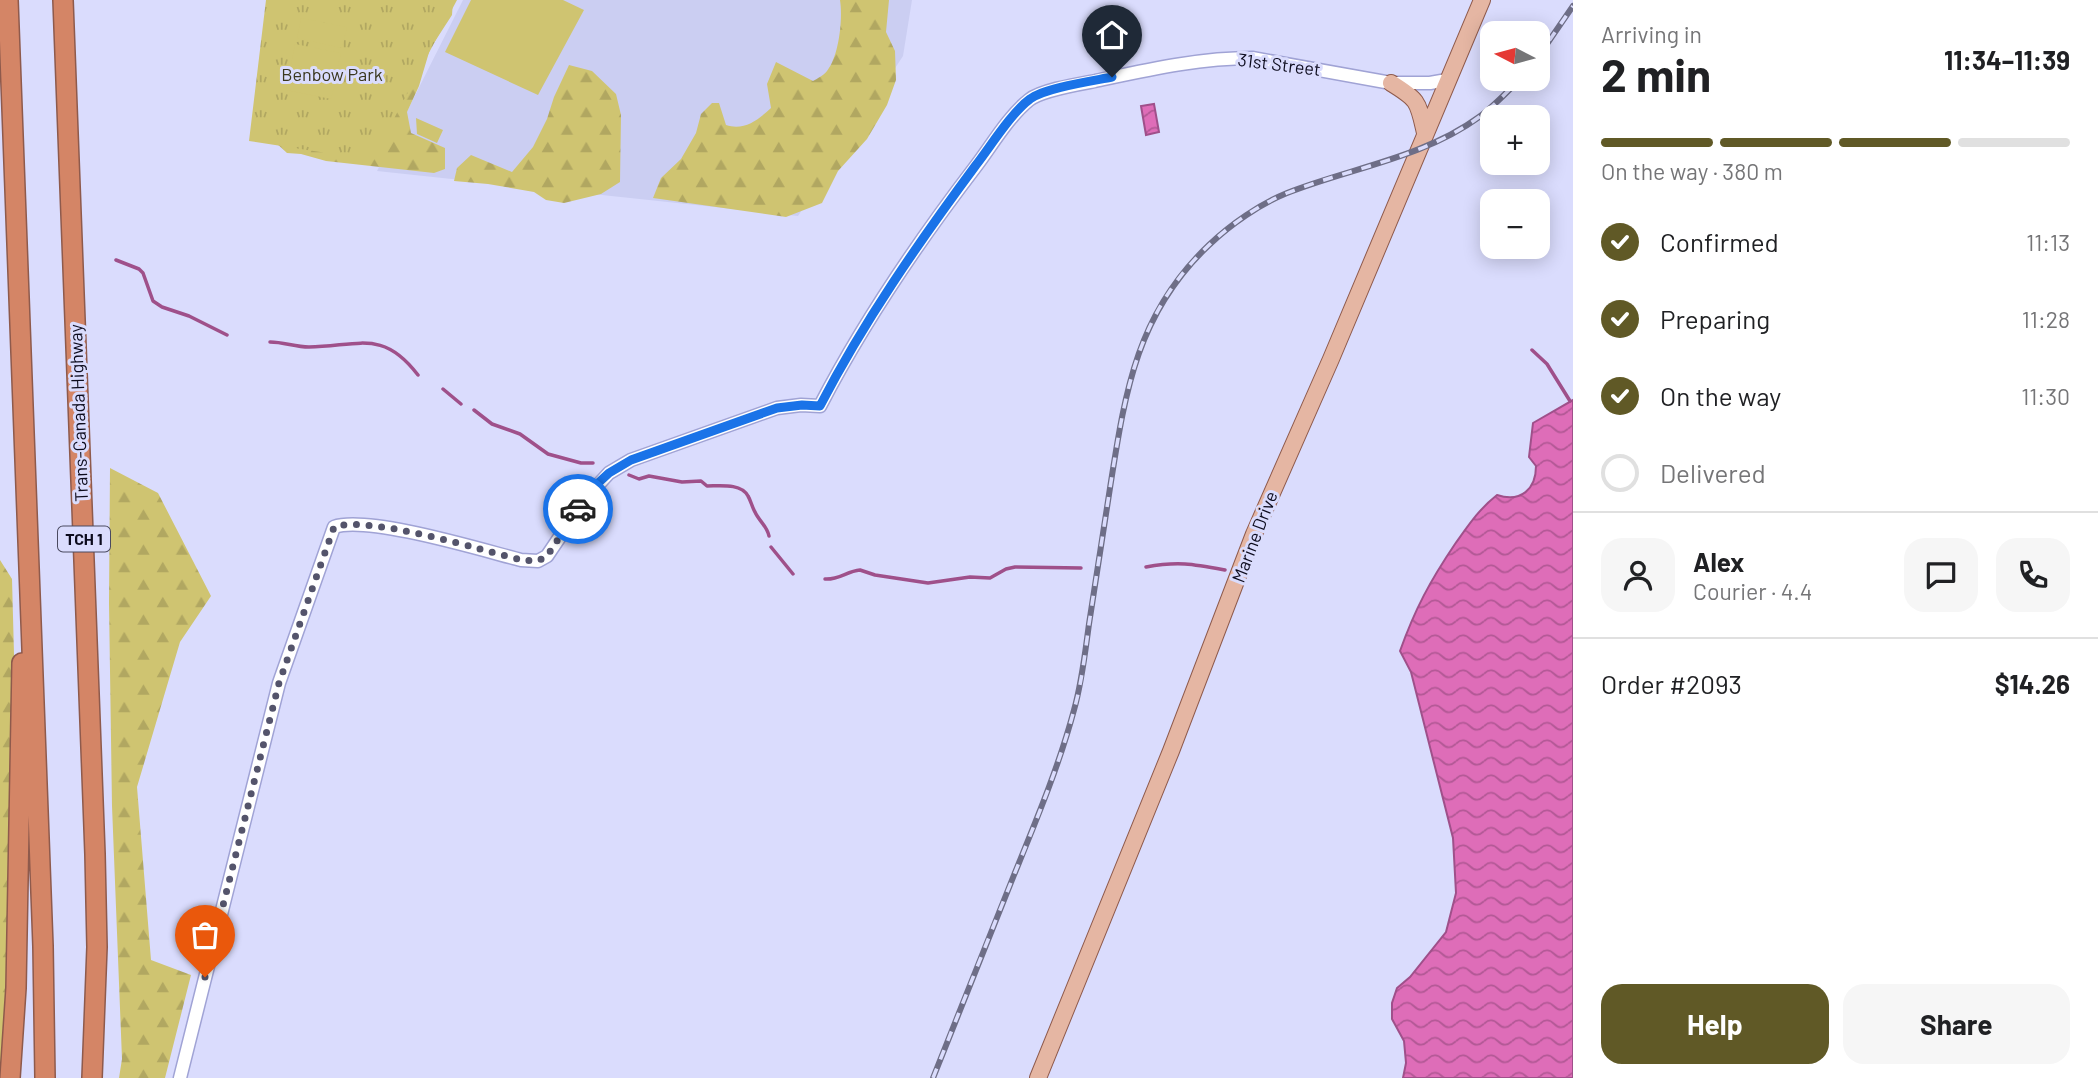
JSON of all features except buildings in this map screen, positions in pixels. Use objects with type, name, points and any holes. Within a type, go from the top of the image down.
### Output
[{"type":"highway","points":[[8,0],[43,946],[45,1078]]},
{"type":"highway","name":"Trans-Canada Highway","points":[[63,0],[96,865],[96,992],[92,1078]]},
{"type":"highway","points":[[10,1078],[16,975],[20,697],[29,554]]},
{"type":"main road","name":"Marine Drive","points":[[1038,1078],[1171,751],[1254,534],[1482,0]]},
{"type":"main road","points":[[1391,83],[1411,95],[1419,107],[1425,133]]},
{"type":"street","name":"31st Street","points":[[180,1078],[279,683],[334,527],[361,524],[521,560],[538,561],[547,556],[597,484],[631,460],[777,408],[820,406],[897,276],[1013,117],[1030,98],[1064,87],[1182,63],[1242,58],[1391,83],[1447,80]]},
{"type":"shaded area","points":[[463,0],[912,0],[903,56],[798,216],[377,171]]},
{"type":"green space","name":"Benbow Park","points":[[266,0],[457,0],[372,160],[249,141]]},
{"type":"green space","points":[[453,0],[452,15],[430,49],[419,86],[407,112],[411,133],[445,148],[445,169],[434,173],[326,161],[287,153],[274,141]]},
{"type":"green space","points":[[471,0],[563,0],[584,10],[538,95],[445,52]]},
{"type":"green space","points":[[840,0],[889,0],[886,32],[895,51],[896,80],[887,105],[867,139],[838,171],[822,203],[786,217],[653,198],[661,178],[681,159],[696,133],[701,114],[712,103],[719,103],[726,125],[739,127],[756,120],[771,108],[767,84],[776,62],[813,81],[825,73],[837,47]]},
{"type":"green space","points":[[301,18],[347,27],[342,48],[297,38]]},
{"type":"green space","points":[[295,44],[341,53],[336,74],[291,64]]},
{"type":"green space","points":[[569,65],[592,71],[616,94],[621,115],[620,182],[601,194],[564,203],[546,200],[534,192],[454,181],[457,168],[471,155],[512,172],[533,147]]},
{"type":"green space","points":[[290,69],[336,79],[331,99],[286,90]]},
{"type":"green space","points":[[416,118],[443,130],[437,143],[417,134]]},
{"type":"green space","points":[[110,468],[158,493],[211,596],[180,642],[137,787],[151,960],[191,975],[165,1078],[119,1078],[122,1059],[112,806]]},
{"type":"green space","points":[[0,560],[12,579],[14,654],[12,938],[2,1078],[0,1078]]},
{"type":"water","points":[[1154,104],[1159,132],[1146,135],[1141,106]]},
{"type":"water","points":[[1573,400],[1573,1078],[1403,1078],[1406,1063],[1404,1041],[1392,1019],[1392,1003],[1397,988],[1410,977],[1446,932],[1456,893],[1453,838],[1411,672],[1400,651],[1417,608],[1455,544],[1474,518],[1497,495],[1513,497],[1526,492],[1530,487],[1536,466],[1529,457],[1533,423]]},
{"type":"waterway","points":[[116,260],[143,273],[153,301],[227,335]]},
{"type":"waterway","points":[[270,342],[309,347],[369,343],[393,351],[418,375]]},
{"type":"waterway","points":[[1532,350],[1547,364],[1570,401]]},
{"type":"waterway","points":[[443,389],[461,404]]},
{"type":"waterway","points":[[474,410],[492,424],[520,434],[548,454],[581,463],[593,463]]},
{"type":"waterway","points":[[629,475],[639,479],[649,476],[682,482],[701,481],[707,486],[740,489],[748,496],[769,536]]},
{"type":"waterway","points":[[771,547],[793,574]]},
{"type":"waterway","points":[[1146,567],[1185,564],[1225,570]]},
{"type":"waterway","points":[[825,579],[860,570],[928,583],[970,577],[990,578],[1015,567],[1081,568]]},
{"type":"railway","points":[[1550,40],[1573,6]]},
{"type":"railway","points":[[933,1078],[1039,814],[1068,731],[1081,678],[1116,453],[1129,388],[1150,327],[1165,299],[1184,271],[1209,245],[1256,209],[1311,184],[1434,143],[1479,117],[1508,91]]},
{"type":"way so far","points":[[205,977],[279,683],[334,527],[361,524],[521,560],[538,561],[547,556],[578,509]]},
{"type":"route","points":[[578,509],[597,484],[631,460],[777,408],[820,406],[890,287],[943,210],[1013,117],[1030,98],[1064,87],[1112,77]]}]
